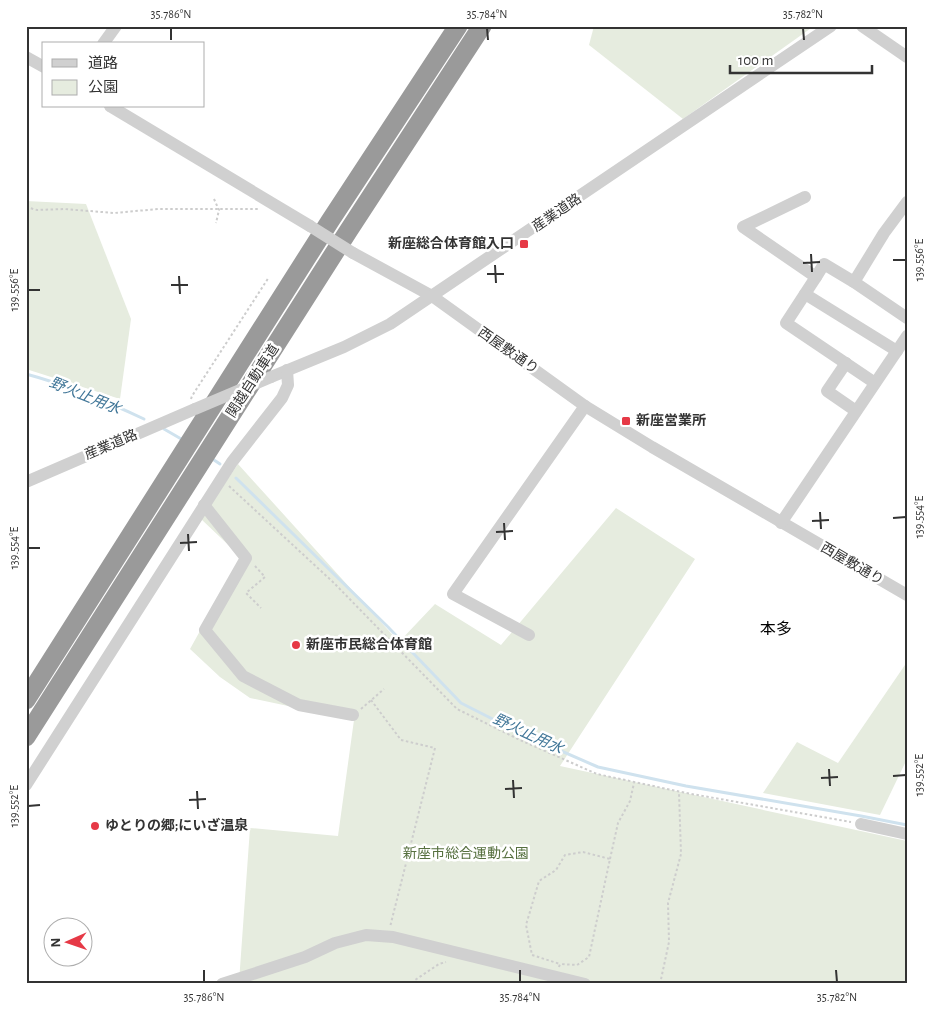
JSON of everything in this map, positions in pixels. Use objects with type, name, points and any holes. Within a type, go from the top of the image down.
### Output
[{"type":"highway","name":"関越自動車道","points":[[26,700],[325,230],[458,26]]},
{"type":"highway","name":"関越自動車道","points":[[26,737],[347,233],[482,26]]},
{"type":"street","points":[[104,42],[116,26]]},
{"type":"street","name":"産業道路","points":[[26,482],[364,338],[390,324],[831,26]]},
{"type":"street","points":[[862,26],[907,57]]},
{"type":"street","points":[[26,57],[42,66]]},
{"type":"street","name":"西屋敷通り","points":[[113,108],[353,252],[432,296],[585,406],[686,468],[907,595]]},
{"type":"street","points":[[805,197],[743,227],[816,277]]},
{"type":"street","points":[[854,282],[884,233],[907,202]]},
{"type":"street","points":[[875,382],[786,323],[824,264],[907,318]]},
{"type":"street","points":[[805,294],[897,351]]},
{"type":"street","points":[[781,522],[907,336]]},
{"type":"street","points":[[846,363],[827,391],[856,411]]},
{"type":"street","points":[[26,785],[232,462],[282,398],[288,385],[287,370]]},
{"type":"street","points":[[529,635],[453,594],[585,406]]},
{"type":"street","points":[[204,505],[246,558],[205,630],[243,676],[299,705],[353,715]]},
{"type":"street","points":[[860,824],[907,834]]},
{"type":"street","points":[[222,984],[305,957],[336,943],[366,936],[387,936],[585,984]]},
{"type":"path","points":[[214,199],[219,210],[216,223]]},
{"type":"path","points":[[26,208],[37,210],[64,209],[101,213],[158,209],[260,209]]},
{"type":"path","points":[[192,410],[192,396],[269,277]]},
{"type":"path","points":[[222,479],[334,583],[457,709],[518,739],[597,774],[680,792],[860,824]]},
{"type":"path","points":[[246,558],[265,577],[246,593],[261,608]]},
{"type":"path","points":[[353,715],[384,689]]},
{"type":"path","points":[[371,700],[401,740],[435,748],[387,936]]},
{"type":"path","points":[[610,859],[582,852],[565,855],[556,870],[539,881],[526,926],[532,955],[560,964],[577,964],[589,957],[618,823],[630,801],[634,782]]},
{"type":"path","points":[[660,984],[669,942],[668,903],[680,854],[680,792]]},
{"type":"path","points":[[413,984],[415,980],[439,964],[467,954]]},
{"type":"path","points":[[556,977],[560,964]]},
{"type":"green space","points":[[594,26],[814,26],[683,119],[589,45]]},
{"type":"green space","points":[[26,201],[86,204],[131,319],[120,399],[26,369]]},
{"type":"green space","name":"新座市総合運動公園","points":[[238,464],[399,642],[435,604],[501,645],[616,508],[695,559],[560,766],[907,841],[907,984],[235,984],[239,982],[250,828],[338,836],[354,720],[250,698],[220,677],[190,649],[241,557],[201,519]]},
{"type":"green space","points":[[907,662],[907,759],[880,815],[763,793],[797,742],[838,763]]},
{"type":"waterway","name":"野火止用水","points":[[26,374],[86,394],[144,419]]},
{"type":"waterway","name":"野火止用水","points":[[164,429],[183,440]]},
{"type":"waterway","name":"野火止用水","points":[[211,458],[220,464]]},
{"type":"waterway","name":"野火止用水","points":[[236,478],[388,627],[461,703],[520,733],[598,767],[686,786],[907,825]]},
{"type":"place","name":"新座総合体育館入口","points":[[524,244]]},
{"type":"place","name":"新座営業所","points":[[626,421]]},
{"type":"place","name":"新座市民総合体育館","points":[[296,645]]},
{"type":"place","name":"ゆとりの郷;にいざ温泉","points":[[95,826]]},
{"type":"district","name":"本多","points":[[776,629]]}]
